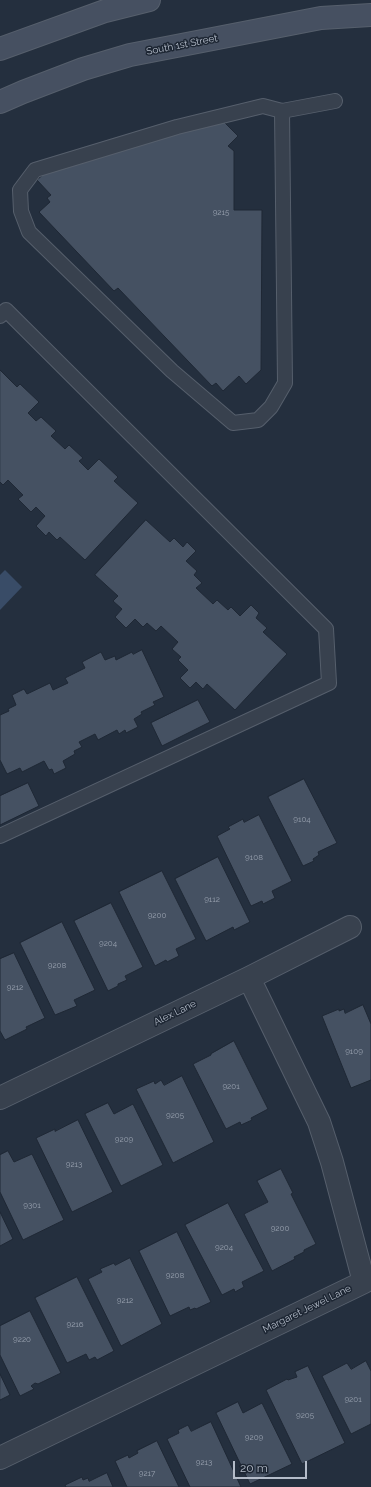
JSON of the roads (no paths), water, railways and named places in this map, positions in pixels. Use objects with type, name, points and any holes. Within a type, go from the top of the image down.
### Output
[{"type":"main road","points":[[0,50],[29,38],[105,12],[149,0]]},
{"type":"main road","name":"South 1st Street","points":[[0,102],[83,69],[130,55],[324,9],[371,15]]},
{"type":"street","name":"Alex Lane","points":[[0,1098],[249,978],[350,927]]},
{"type":"street","name":"Margaret Jewel Lane","points":[[0,1458],[364,1282],[332,1162],[319,1122],[249,978]]},
{"type":"lane","points":[[282,111],[285,383],[271,407],[258,420],[233,423],[172,371],[29,232],[21,211],[20,190],[35,170],[177,127],[263,106],[282,111],[335,101]]},
{"type":"lane","points":[[0,316],[6,310],[326,629],[329,683],[0,836]]},
{"type":"water","points":[[5,570],[22,587],[0,610],[0,575]]}]
